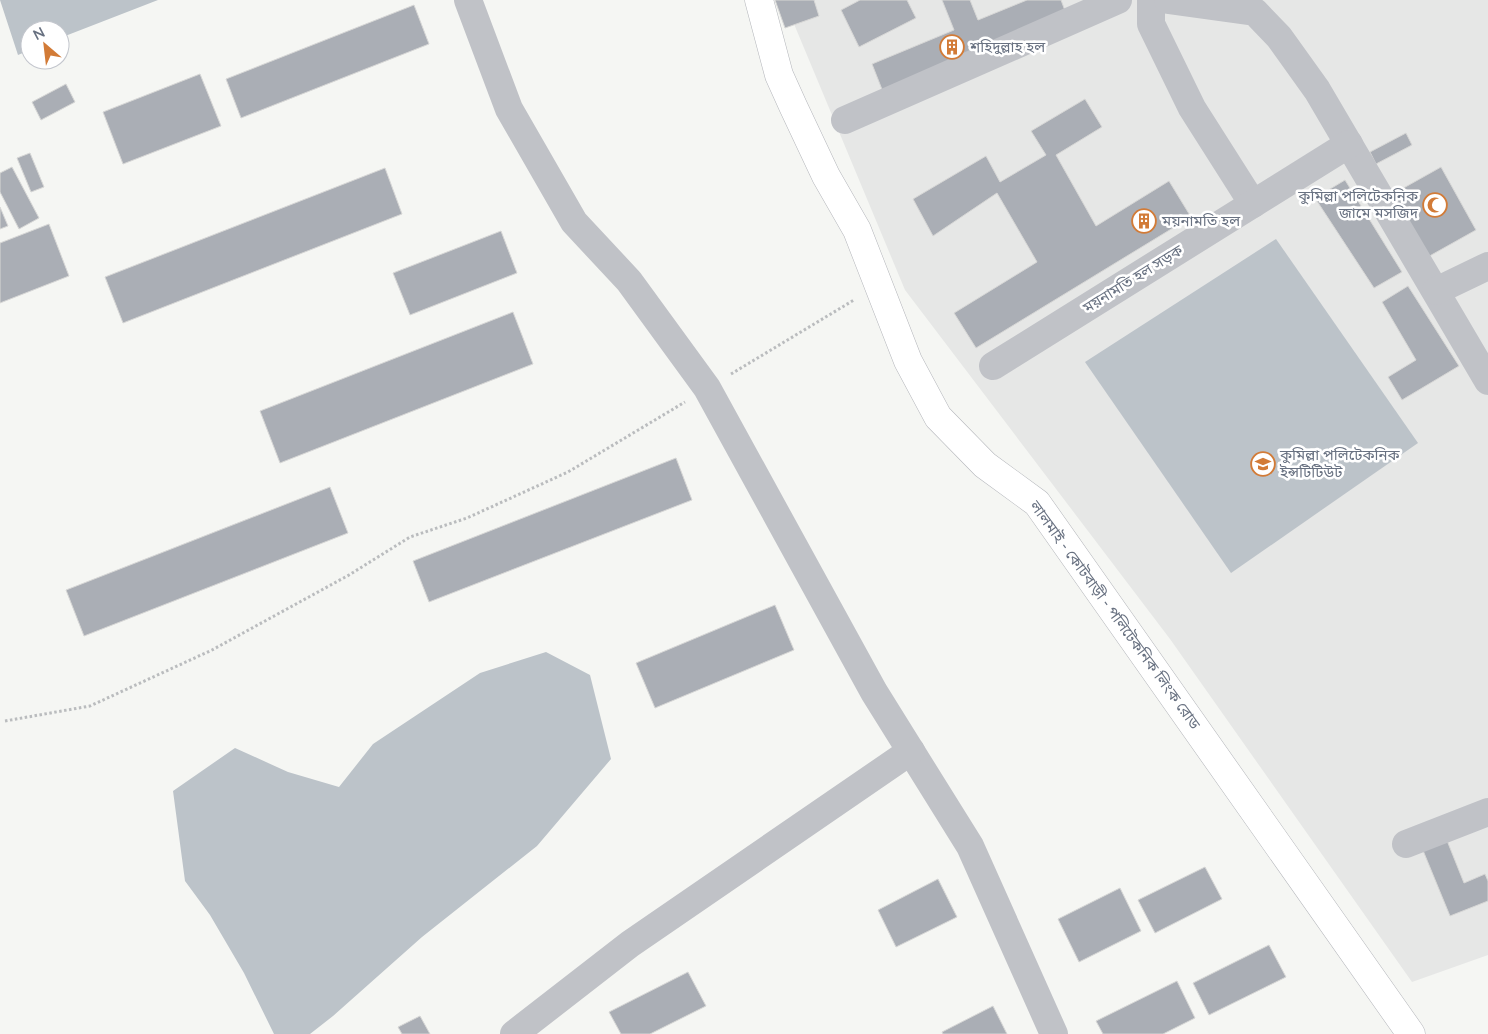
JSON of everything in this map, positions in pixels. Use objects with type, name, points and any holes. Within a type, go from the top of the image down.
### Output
[{"type":"main road","name":"লালমাই - কোটবাড়ী - পলিটেকনিক লিংক রোড","points":[[759,0],[779,75],[826,176],[857,230],[908,361],[938,417],[985,465],[1038,503],[1411,1034]]},
{"type":"street","points":[[468,0],[509,109],[574,222],[629,281],[707,388],[870,684],[970,846],[1054,1034]]},
{"type":"street","points":[[846,120],[1118,0]]},
{"type":"street","points":[[1151,0],[1151,24],[1188,99],[1252,204]]},
{"type":"street","points":[[1168,0],[1255,12],[1279,37],[1317,90],[1488,380]]},
{"type":"street","name":"ময়নামতি হল সড়ক","points":[[993,366],[1349,144]]},
{"type":"street","points":[[1436,291],[1488,266]]},
{"type":"street","points":[[514,1034],[630,944],[911,751]]},
{"type":"street","points":[[1406,844],[1488,812]]},
{"type":"path","points":[[5,722],[90,706],[212,650],[348,575],[410,536],[467,518],[568,472],[878,285]]},
{"type":"shaded area","points":[[0,0],[158,0],[70,34],[70,20],[20,20],[20,54],[18,55]]},
{"type":"shaded area","name":"কুমিল্লা পলিটেকনিক ইন্সটিটিউট","points":[[784,0],[1488,0],[1488,955],[1412,982],[1170,639],[905,290]]},
{"type":"shaded area","points":[[1276,239],[1418,443],[1231,573],[1085,362]]},
{"type":"shaded area","points":[[546,652],[590,675],[611,759],[537,846],[422,937],[333,1016],[310,1034],[274,1034],[244,973],[210,915],[185,881],[173,791],[235,748],[288,772],[339,787],[373,744],[480,673]]},
{"type":"building","points":[[775,0],[814,0],[819,16],[785,28]]},
{"type":"building","points":[[860,0],[907,0],[916,18],[859,47],[841,10]]},
{"type":"building","name":"শহিদুল্লাহ হল","points":[[942,0],[970,0],[978,20],[1027,0],[1061,0],[1067,16],[883,92],[872,64],[954,30]]},
{"type":"building","points":[[414,5],[429,44],[241,118],[226,79]]},
{"type":"building","points":[[200,74],[221,126],[123,164],[103,112]]},
{"type":"building","points":[[66,84],[75,102],[41,120],[32,102]]},
{"type":"building","name":"ময়নামতি হল","points":[[1085,99],[1102,127],[1056,155],[1096,226],[1169,181],[1191,217],[976,348],[954,313],[1037,262],[997,193],[933,236],[913,199],[986,156],[1000,182],[1046,155],[1031,131]]},
{"type":"building","points":[[1406,133],[1412,145],[1376,164],[1370,152]]},
{"type":"building","points":[[30,153],[44,187],[31,192],[17,158]]},
{"type":"building","points":[[12,167],[39,218],[19,229],[0,192],[0,173]]},
{"type":"building","points":[[1441,167],[1476,230],[1426,258],[1391,195]]},
{"type":"building","points":[[385,168],[402,214],[123,323],[105,277]]},
{"type":"building","points":[[1345,180],[1402,272],[1374,288],[1315,198]]},
{"type":"building","points":[[0,207],[8,226],[0,229]]},
{"type":"building","points":[[49,224],[69,276],[0,303],[0,243]]},
{"type":"building","points":[[501,231],[517,273],[410,315],[393,273]]},
{"type":"building","points":[[1408,286],[1459,366],[1402,400],[1388,377],[1416,360],[1382,302]]},
{"type":"building","points":[[513,312],[533,364],[280,463],[260,411]]},
{"type":"building","points":[[676,458],[692,500],[429,602],[413,561]]},
{"type":"building","points":[[330,487],[348,533],[84,636],[66,590]]},
{"type":"building","points":[[775,605],[794,650],[655,708],[636,663]]},
{"type":"building","points":[[1446,838],[1464,883],[1485,874],[1488,881],[1488,901],[1450,916],[1422,848]]},
{"type":"building","points":[[1205,867],[1222,899],[1155,933],[1138,900]]},
{"type":"building","points":[[938,879],[957,917],[896,947],[878,910]]},
{"type":"building","points":[[1120,888],[1141,931],[1079,962],[1058,919]]},
{"type":"building","points":[[1269,945],[1286,977],[1209,1015],[1193,983]]},
{"type":"building","points":[[688,972],[706,1006],[650,1034],[621,1034],[609,1012]]},
{"type":"building","points":[[1177,981],[1195,1018],[1163,1034],[1103,1034],[1096,1021]]},
{"type":"building","points":[[993,1006],[1007,1034],[943,1034],[942,1032]]},
{"type":"building","points":[[420,1016],[430,1034],[402,1034],[398,1027]]},
{"type":"place","name":"শহিদুল্লাহ হল","points":[[952,47]]},
{"type":"place","name":"কুমিল্লা পলিটেকনিক জামে মসজিদ","points":[[1435,205]]},
{"type":"place","name":"ময়নামতি হল","points":[[1144,221]]},
{"type":"place","name":"কুমিল্লা পলিটেকনিক ইন্সটিটিউট","points":[[1263,464]]}]
